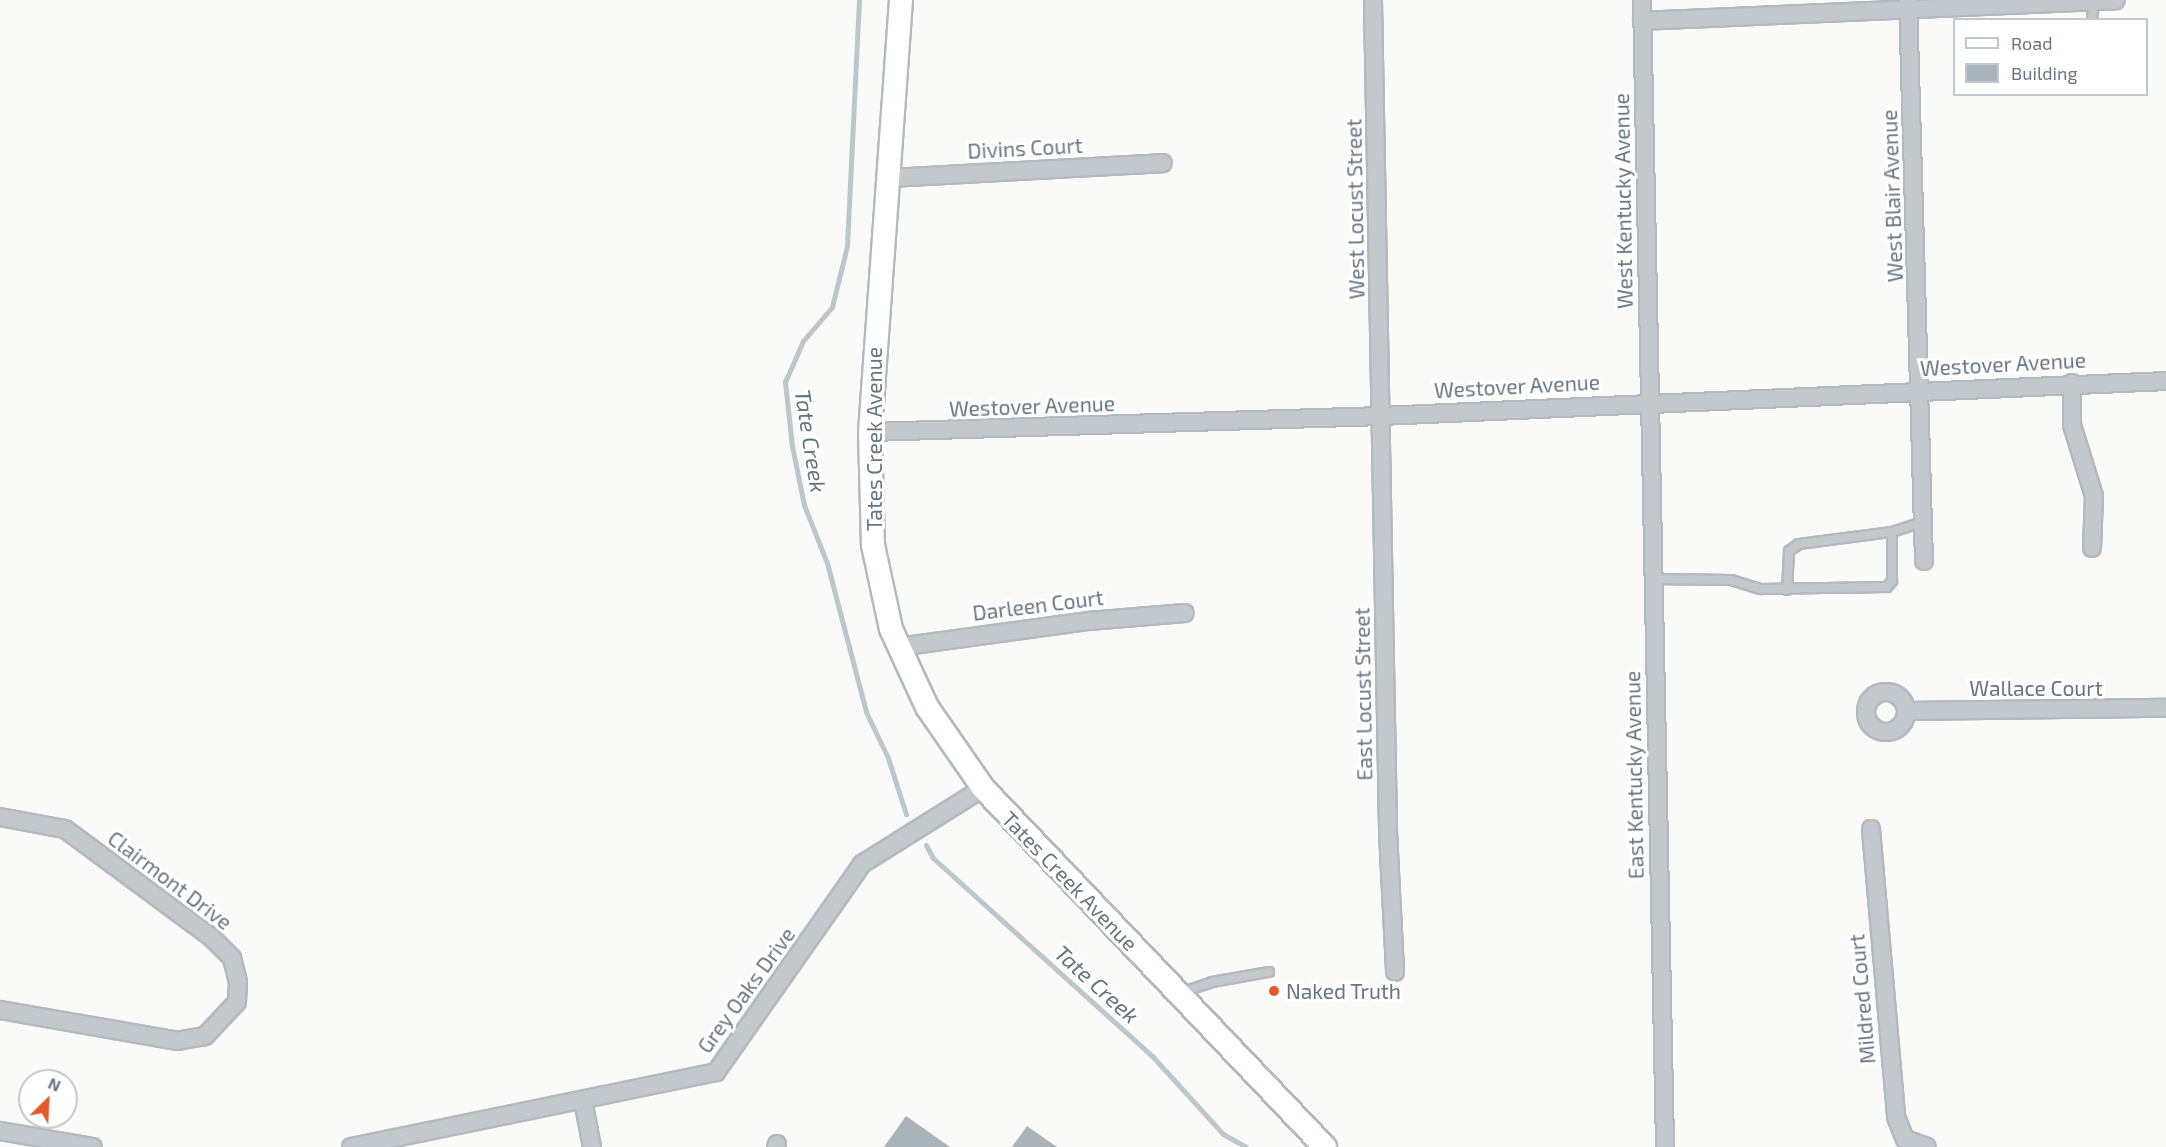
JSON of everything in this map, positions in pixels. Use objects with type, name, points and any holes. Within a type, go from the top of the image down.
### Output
[{"type":"main road","name":"Tates Creek Avenue","points":[[901,0],[870,432],[873,545],[880,588],[898,647],[927,707],[983,788],[1013,824],[1179,993],[1325,1147]]},
{"type":"street","name":"West Kentucky Avenue","points":[[1642,0],[1651,401]]},
{"type":"street","points":[[1642,21],[1908,4],[2116,0]]},
{"type":"street","name":"West Locust Street","points":[[1372,2],[1381,416]]},
{"type":"street","name":"West Blair Avenue","points":[[1908,4],[1924,561]]},
{"type":"street","name":"Divins Court","points":[[889,178],[1163,163]]},
{"type":"street","name":"Westover Avenue","points":[[870,432],[1381,416],[1651,401],[2166,381]]},
{"type":"street","points":[[2072,383],[2072,425],[2094,496],[2092,548]]},
{"type":"street","name":"East Kentucky Avenue","points":[[1651,401],[1665,1147]]},
{"type":"street","name":"East Locust Street","points":[[1381,416],[1388,832],[1395,972]]},
{"type":"street","name":"Darleen Court","points":[[898,647],[1089,621],[1185,613]]},
{"type":"street","name":"Wallace Court","points":[[1906,711],[2166,708]]},
{"type":"street","name":"Grey Oaks Drive","points":[[351,1147],[716,1072],[862,864],[983,788]]},
{"type":"street","name":"Clairmont Drive","points":[[0,817],[65,829],[211,938],[232,958],[238,982],[237,1002],[205,1036],[178,1041],[0,1010]]},
{"type":"street","name":"Mildred Court","points":[[1871,829],[1896,1117],[1905,1138],[1927,1147]]},
{"type":"street","points":[[583,1100],[592,1147]]},
{"type":"street","points":[[0,1131],[93,1147]]},
{"type":"lane","points":[[2092,18],[2094,1]]},
{"type":"lane","points":[[1787,590],[1789,551],[1799,544],[1892,532],[1923,522]]},
{"type":"lane","points":[[1653,579],[1731,580],[1761,589],[1787,590],[1887,587],[1892,580],[1892,532]]},
{"type":"lane","points":[[1179,993],[1193,986],[1269,972]]},
{"type":"building","points":[[906,1116],[950,1147],[884,1147]]},
{"type":"building","points":[[1027,1126],[1057,1147],[1012,1147]]},
{"type":"waterway","name":"Tate Creek","points":[[859,0],[847,246],[832,307],[803,341],[785,382],[792,446],[804,505],[827,563],[866,712],[888,758],[906,814]]},
{"type":"waterway","name":"Tate Creek","points":[[926,845],[933,858],[1153,1057],[1223,1134],[1246,1147]]},
{"type":"place","name":"Naked Truth","points":[[1274,991]]}]
